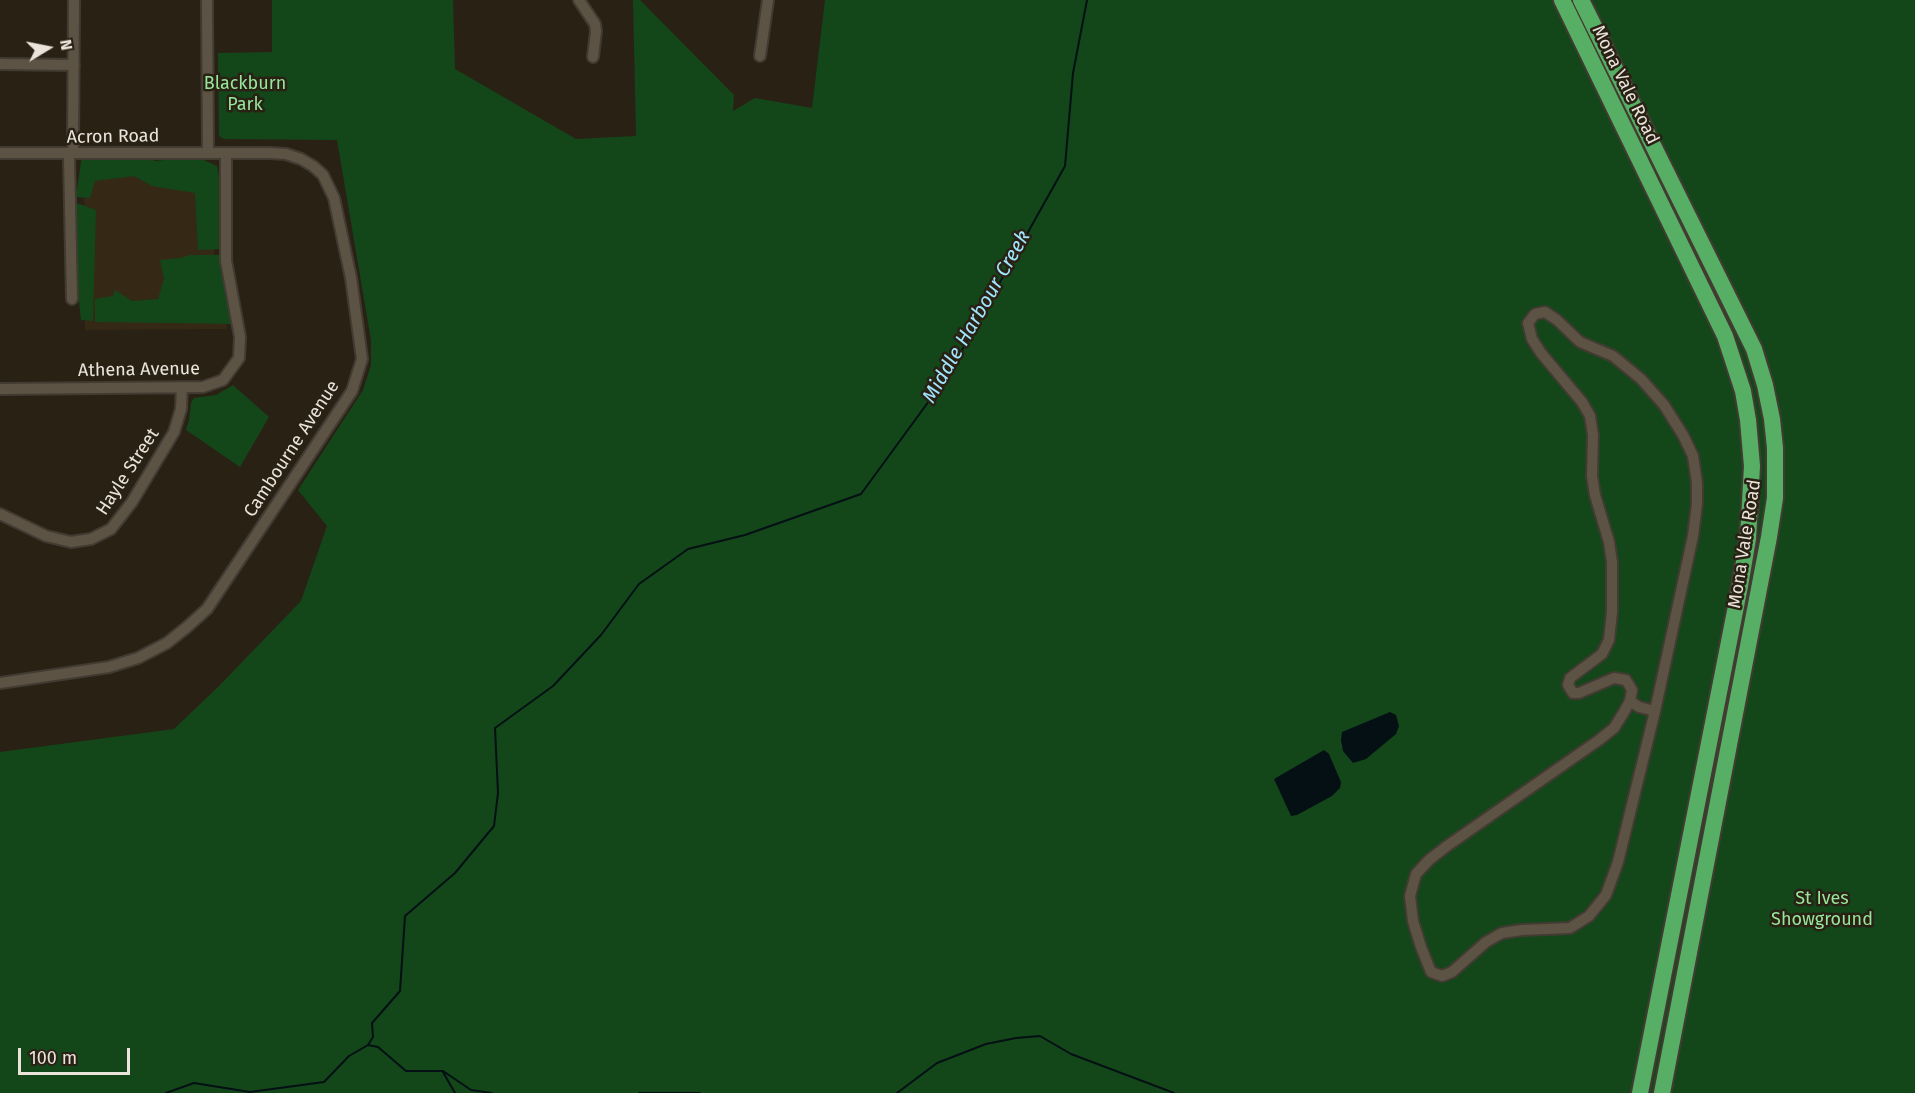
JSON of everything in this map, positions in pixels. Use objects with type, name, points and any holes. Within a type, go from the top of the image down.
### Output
[{"type":"highway","name":"Mona Vale Road","points":[[1562,0],[1725,336],[1743,391],[1752,466],[1748,540],[1742,574],[1640,1093]]},
{"type":"highway","name":"Mona Vale Road","points":[[1581,0],[1754,350],[1765,385],[1775,448],[1775,498],[1769,537],[1662,1093]]},
{"type":"street","points":[[72,299],[69,158],[73,149],[74,0]]},
{"type":"street","points":[[207,0],[208,152]]},
{"type":"street","points":[[579,0],[595,24],[593,57]]},
{"type":"street","points":[[760,56],[768,0]]},
{"type":"street","points":[[0,64],[74,64]]},
{"type":"street","name":"Acron Road","points":[[0,153],[226,153]]},
{"type":"street","name":"Athena Avenue","points":[[0,388],[203,387],[223,380],[240,358],[240,337],[226,261],[226,153]]},
{"type":"street","name":"Cambourne Avenue","points":[[0,683],[109,667],[138,658],[167,643],[187,627],[207,609],[352,391],[362,359],[351,278],[334,198],[323,175],[301,159],[286,154],[226,153]]},
{"type":"street","points":[[1545,312],[1580,342],[1612,356],[1641,379],[1664,405],[1683,435],[1692,456],[1697,483],[1696,515],[1655,711],[1618,862],[1611,885],[1596,908],[1589,916],[1570,928],[1502,933],[1486,942],[1452,972],[1442,976],[1431,972],[1413,921],[1410,896],[1416,874],[1447,846],[1614,728],[1630,701],[1632,690],[1626,680],[1614,678],[1579,693],[1572,693],[1568,685],[1570,678],[1602,654],[1609,640],[1612,612],[1612,562],[1592,476],[1593,435],[1590,416],[1582,402],[1547,361],[1532,339],[1528,323],[1535,314],[1545,312]]},
{"type":"street","name":"Hayle Street","points":[[0,514],[46,536],[71,542],[91,539],[111,529],[132,502],[174,432],[181,409],[182,387]]},
{"type":"street","points":[[1630,701],[1639,707],[1655,711]]},
{"type":"shaded area","points":[[214,170],[214,258],[227,329],[85,330],[84,171]]},
{"type":"shaded area","points":[[1390,712],[1396,715],[1399,726],[1396,734],[1366,759],[1353,763],[1343,751],[1342,732]]},
{"type":"shaded area","points":[[1324,750],[1329,754],[1341,782],[1340,788],[1332,796],[1291,816],[1274,779]]},
{"type":"green space","points":[[272,0],[453,0],[455,69],[576,139],[636,136],[633,0],[640,0],[734,95],[733,111],[755,98],[812,108],[825,0],[1915,0],[1915,1093],[0,1093],[0,752],[174,729],[301,601],[327,526],[298,490],[363,390],[371,365],[371,340],[337,140],[224,139],[219,136],[218,53],[272,52]]},
{"type":"green space","points":[[82,155],[153,156],[154,161],[197,157],[217,166],[223,198],[222,249],[198,250],[195,193],[152,186],[134,176],[95,181],[90,198],[76,197]]},
{"type":"green space","points":[[74,202],[96,210],[93,321],[81,320],[75,263]]},
{"type":"green space","points":[[190,255],[221,255],[231,324],[95,322],[95,299],[113,296],[115,290],[132,301],[158,299],[164,279],[160,260]]},
{"type":"green space","points":[[233,385],[269,417],[240,467],[186,430],[194,398],[216,395]]},
{"type":"waterway","name":"Middle Harbour Creek","points":[[368,1045],[373,1037],[372,1023],[400,991],[405,916],[455,873],[494,826],[498,793],[495,728],[553,686],[601,635],[639,584],[688,549],[745,535],[861,494],[948,375],[1065,166],[1073,73],[1087,0]]},
{"type":"waterway","points":[[897,1093],[937,1063],[986,1044],[1040,1036],[1071,1054],[1174,1093]]},
{"type":"waterway","name":"Middle Harbour Creek","points":[[166,1093],[194,1083],[250,1092],[324,1082],[349,1056],[368,1045],[378,1047],[406,1071],[443,1071]]},
{"type":"waterway","points":[[443,1071],[471,1090],[492,1093]]},
{"type":"waterway","points":[[443,1072],[455,1093]]},
{"type":"waterway","points":[[639,1093],[700,1093]]},
{"type":"park label","name":"Blackburn Park","points":[[245,94]]},
{"type":"park label","name":"St Ives Showground","points":[[1822,909]]}]
